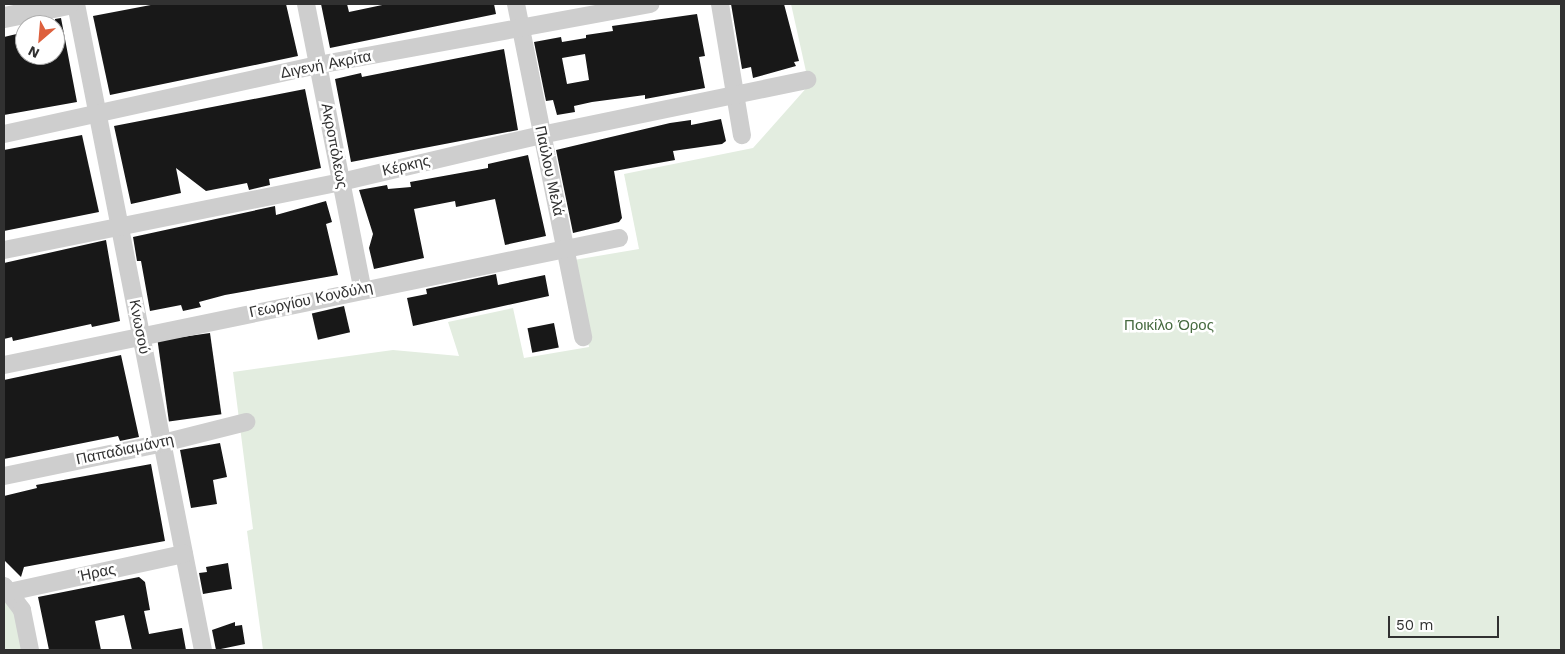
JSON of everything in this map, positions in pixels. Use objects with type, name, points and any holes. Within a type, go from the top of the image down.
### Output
[{"type":"street","points":[[4,17],[68,4]]},
{"type":"street","name":"Κνωσού","points":[[76,4],[203,650]]},
{"type":"street","name":"Ακροπόλεως","points":[[306,4],[362,288]]},
{"type":"street","name":"Παύλου Μελά","points":[[516,4],[582,337]]},
{"type":"street","name":"Διγενή Ακρίτα","points":[[4,134],[97,116],[318,65],[520,30],[650,4]]},
{"type":"street","points":[[720,4],[742,135]]},
{"type":"street","name":"Κέρκης","points":[[4,250],[341,182],[541,135],[807,80]]},
{"type":"street","name":"Γεωργίου Κονδύλη","points":[[4,365],[362,288],[619,238]]},
{"type":"street","name":"Παπαδιαμάντη","points":[[4,476],[163,443],[246,422]]},
{"type":"street","name":"Ήρας","points":[[6,589],[184,554]]},
{"type":"street","points":[[6,589],[22,610],[30,650]]},
{"type":"green space","name":"Ποικίλο Όρος","points":[[791,4],[1561,4],[1561,650],[263,650],[247,531],[253,529],[233,372],[393,350],[459,356],[448,322],[513,308],[524,358],[589,347],[574,260],[639,249],[624,174],[753,148],[809,85]]},
{"type":"green space","points":[[4,599],[17,612],[24,650],[4,650]]},
{"type":"building","points":[[156,4],[286,4],[298,56],[110,95],[93,16]]},
{"type":"building","points":[[321,4],[347,4],[349,12],[387,4],[494,4],[496,14],[330,48]]},
{"type":"building","points":[[731,4],[784,4],[799,61],[794,62],[796,66],[753,78],[751,67],[742,69]]},
{"type":"building","points":[[697,14],[705,56],[699,57],[705,88],[645,99],[645,95],[592,102],[574,106],[575,112],[557,115],[553,100],[546,101],[534,42],[561,37],[562,42],[586,38],[586,35],[613,31],[612,26]],"holes":[[[585,54],[589,80],[567,84],[562,58]]]},
{"type":"building","points":[[15,34],[15,65],[65,65],[65,39],[77,102],[4,115],[4,37]]},
{"type":"building","points":[[504,49],[518,130],[351,162],[335,79],[361,73],[362,77]]},
{"type":"building","points":[[305,89],[321,168],[269,179],[270,185],[249,190],[247,183],[206,191],[176,168],[181,193],[131,204],[114,126]]},
{"type":"building","points":[[721,119],[726,141],[722,144],[673,151],[675,160],[614,171],[622,218],[619,222],[573,233],[556,150],[670,123],[691,120],[691,125]]},
{"type":"building","points":[[82,135],[99,212],[4,231],[4,150]]},
{"type":"building","points":[[528,155],[546,236],[505,245],[495,199],[456,207],[455,201],[414,209],[424,258],[374,269],[369,248],[373,234],[359,190],[387,185],[388,189],[411,187],[410,182],[488,168],[488,164]]},
{"type":"building","points":[[326,201],[332,222],[326,224],[338,275],[225,295],[199,302],[201,307],[183,311],[181,305],[150,311],[141,261],[137,261],[133,237],[275,206],[276,215]]},
{"type":"building","points":[[106,240],[120,321],[92,327],[91,324],[13,341],[12,337],[4,339],[4,263]]},
{"type":"building","points":[[496,274],[498,285],[545,275],[549,296],[413,326],[407,298],[427,294],[426,289]]},
{"type":"building","points":[[344,306],[350,332],[318,340],[312,313]]},
{"type":"building","points":[[554,323],[559,348],[532,353],[527,328]]},
{"type":"building","points":[[210,333],[221,414],[169,422],[158,340]]},
{"type":"building","points":[[121,355],[139,437],[120,441],[118,436],[4,459],[4,380]]},
{"type":"building","points":[[220,443],[227,477],[213,480],[217,504],[191,508],[180,450]]},
{"type":"building","points":[[151,464],[165,541],[24,567],[21,577],[4,560],[4,496],[37,488],[36,485]]},
{"type":"building","points":[[228,563],[232,589],[203,594],[199,573],[207,572],[206,567]]},
{"type":"building","points":[[139,577],[145,582],[150,610],[144,611],[149,634],[182,628],[186,650],[132,650],[124,615],[95,621],[101,650],[49,650],[38,597]]},
{"type":"building","points":[[235,622],[235,626],[242,625],[245,644],[216,650],[212,630]]}]
